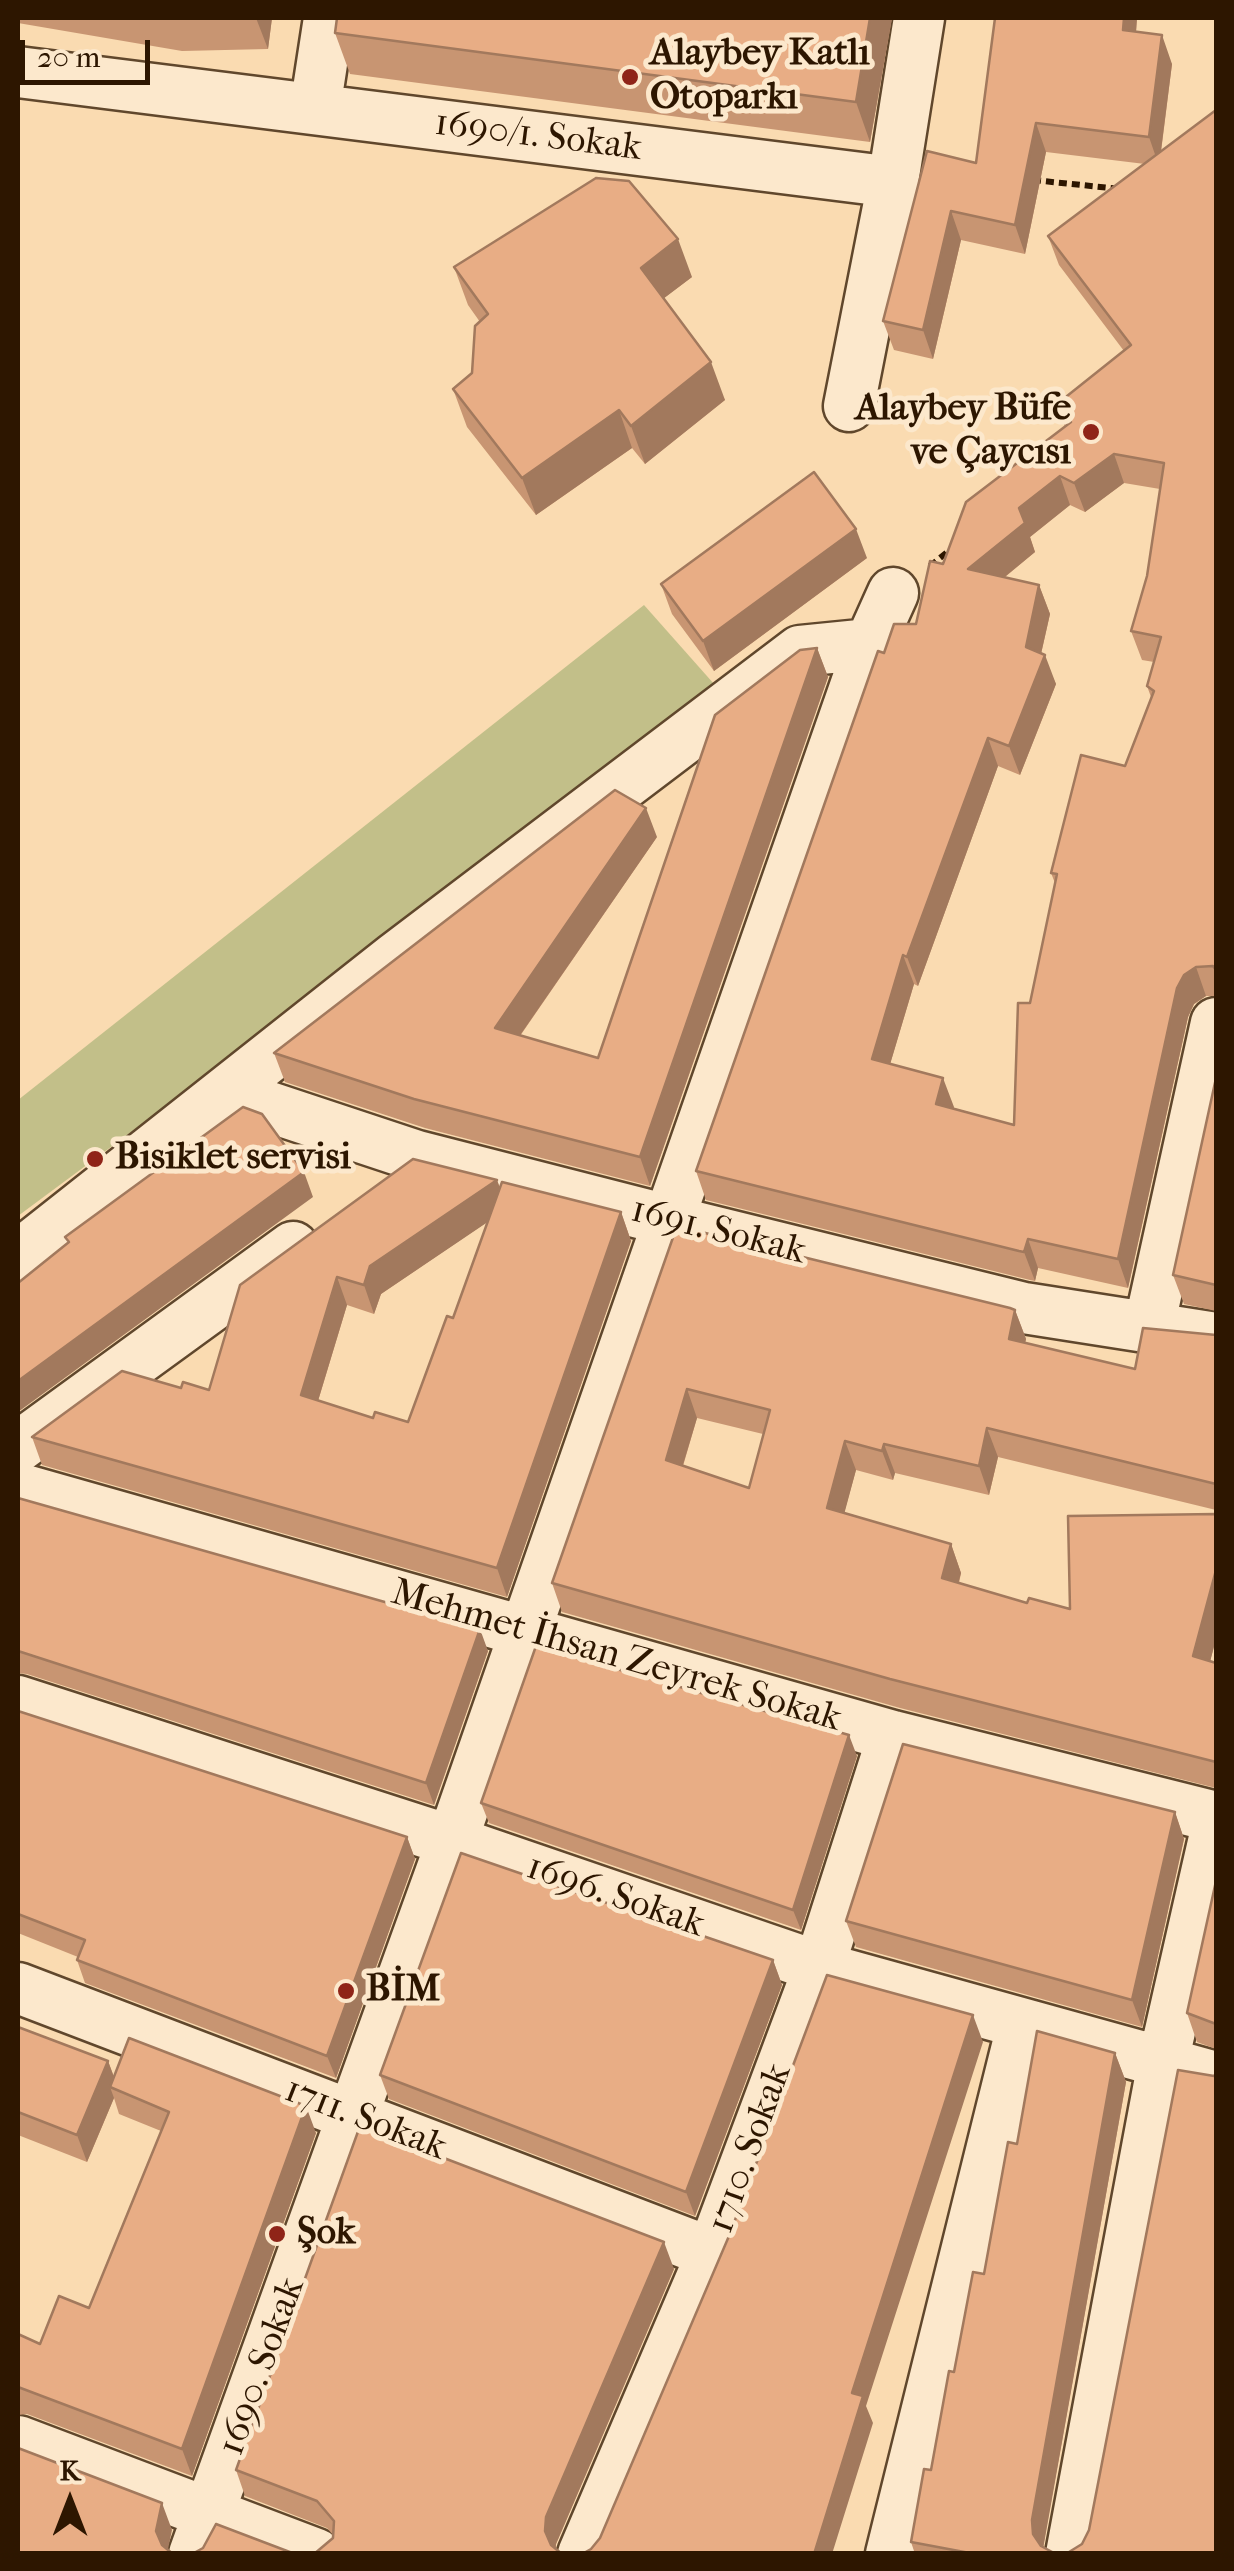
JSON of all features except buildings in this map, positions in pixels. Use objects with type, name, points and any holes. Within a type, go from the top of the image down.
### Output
[{"type":"street","points":[[315,109],[329,18]]},
{"type":"street","points":[[850,406],[894,182],[919,18]]},
{"type":"street","name":"1690/1. Sokak","points":[[18,72],[894,182]]},
{"type":"street","name":"1690. Sokak","points":[[203,2532],[452,1841],[870,644],[894,593]]},
{"type":"street","points":[[18,1256],[395,958],[800,651],[870,644]]},
{"type":"street","points":[[1148,1327],[1216,1024]]},
{"type":"street","name":"1691. Sokak","points":[[227,1093],[417,1156],[667,1220],[1024,1308],[1216,1338]]},
{"type":"street","points":[[18,1446],[417,1156]]},
{"type":"street","name":"Mehmet İhsan Zeyrek Sokak","points":[[18,1488],[893,1736],[1216,1817]]},
{"type":"street","name":"1696. Sokak","points":[[18,1702],[452,1841],[819,1966],[1216,2078]]},
{"type":"street","name":"1710. Sokak","points":[[584,2554],[712,2253],[819,1966],[893,1736]]},
{"type":"street","points":[[1071,2554],[1163,2062],[1216,1830]]},
{"type":"street","name":"1711. Sokak","points":[[18,1988],[712,2253]]},
{"type":"street","points":[[891,2554],[1022,2026]]},
{"type":"street","points":[[18,2441],[203,2532],[316,2554]]},
{"type":"path","points":[[1023,179],[1136,190]]},
{"type":"path","points":[[894,593],[967,536]]},
{"type":"shaded area","points":[[644,605],[722,693],[18,1216],[18,1100]]},
{"type":"place","name":"Alaybey Katlı Otoparkı","points":[[630,77]]},
{"type":"place","name":"Alaybey Büfe ve Çaycısı","points":[[1091,432]]},
{"type":"place","name":"Bisiklet servisi","points":[[95,1159]]},
{"type":"place","name":"BİM","points":[[346,1991]]},
{"type":"place","name":"Şok","points":[[277,2234]]}]
